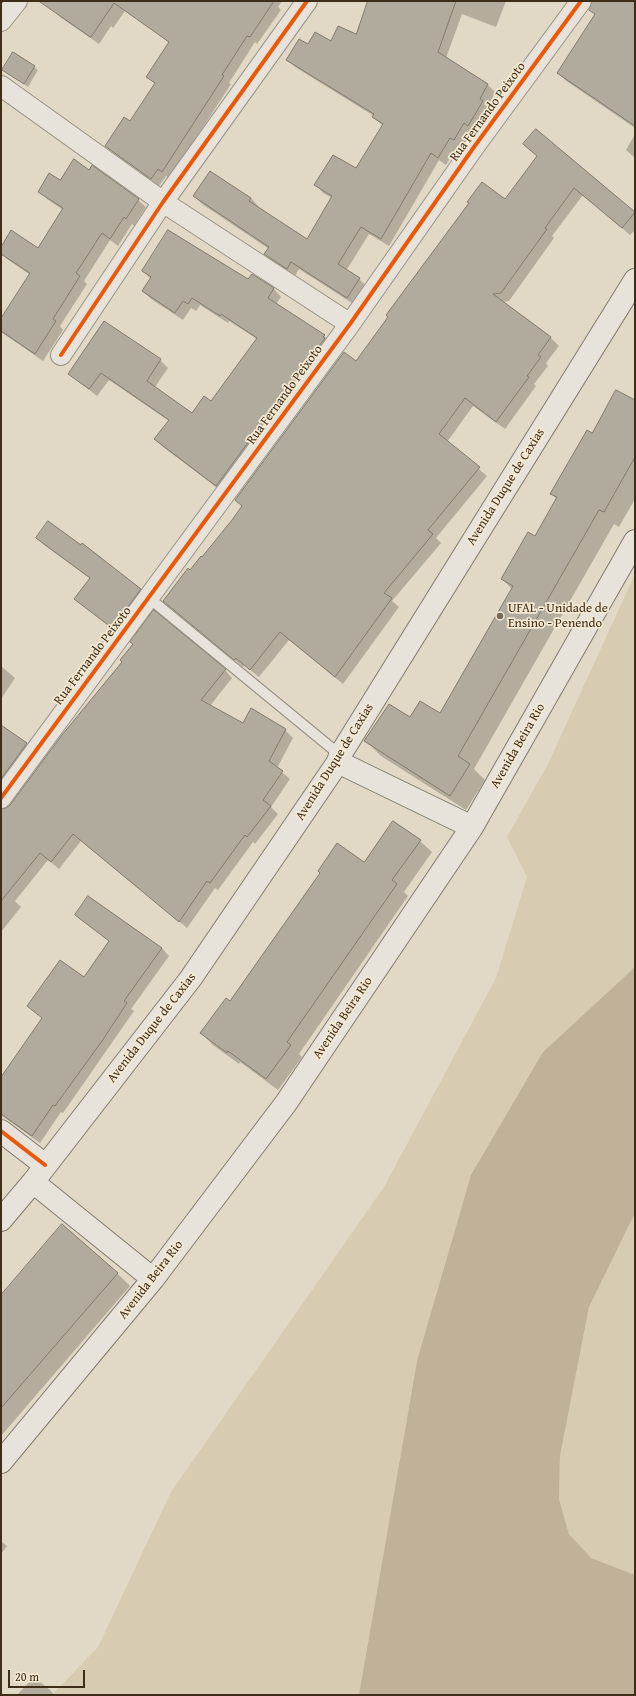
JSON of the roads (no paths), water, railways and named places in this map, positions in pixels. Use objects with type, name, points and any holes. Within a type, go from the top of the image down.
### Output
[{"type":"main road","name":"Avenida Duque de Caxias","points":[[1,1220],[39,1174],[191,978],[339,759],[635,280]]},
{"type":"main road","name":"Avenida Beira Rio","points":[[1,1462],[153,1279],[286,1103],[472,827],[635,541]]},
{"type":"main road","points":[[339,759],[472,827]]},
{"type":"main road","points":[[1,1131],[39,1174],[153,1279]]},
{"type":"street","points":[[1,21],[17,1]]},
{"type":"street","points":[[61,355],[163,202],[307,1]]},
{"type":"street","name":"Rua Fernando Peixoto","points":[[1,798],[350,324],[474,147],[581,1]]},
{"type":"street","points":[[1,86],[163,202],[350,324]]},
{"type":"lane","points":[[149,598],[339,759]]},
{"type":"place","name":"UFAL - Unidade de Ensino - Penendo","points":[[500,616]]}]
